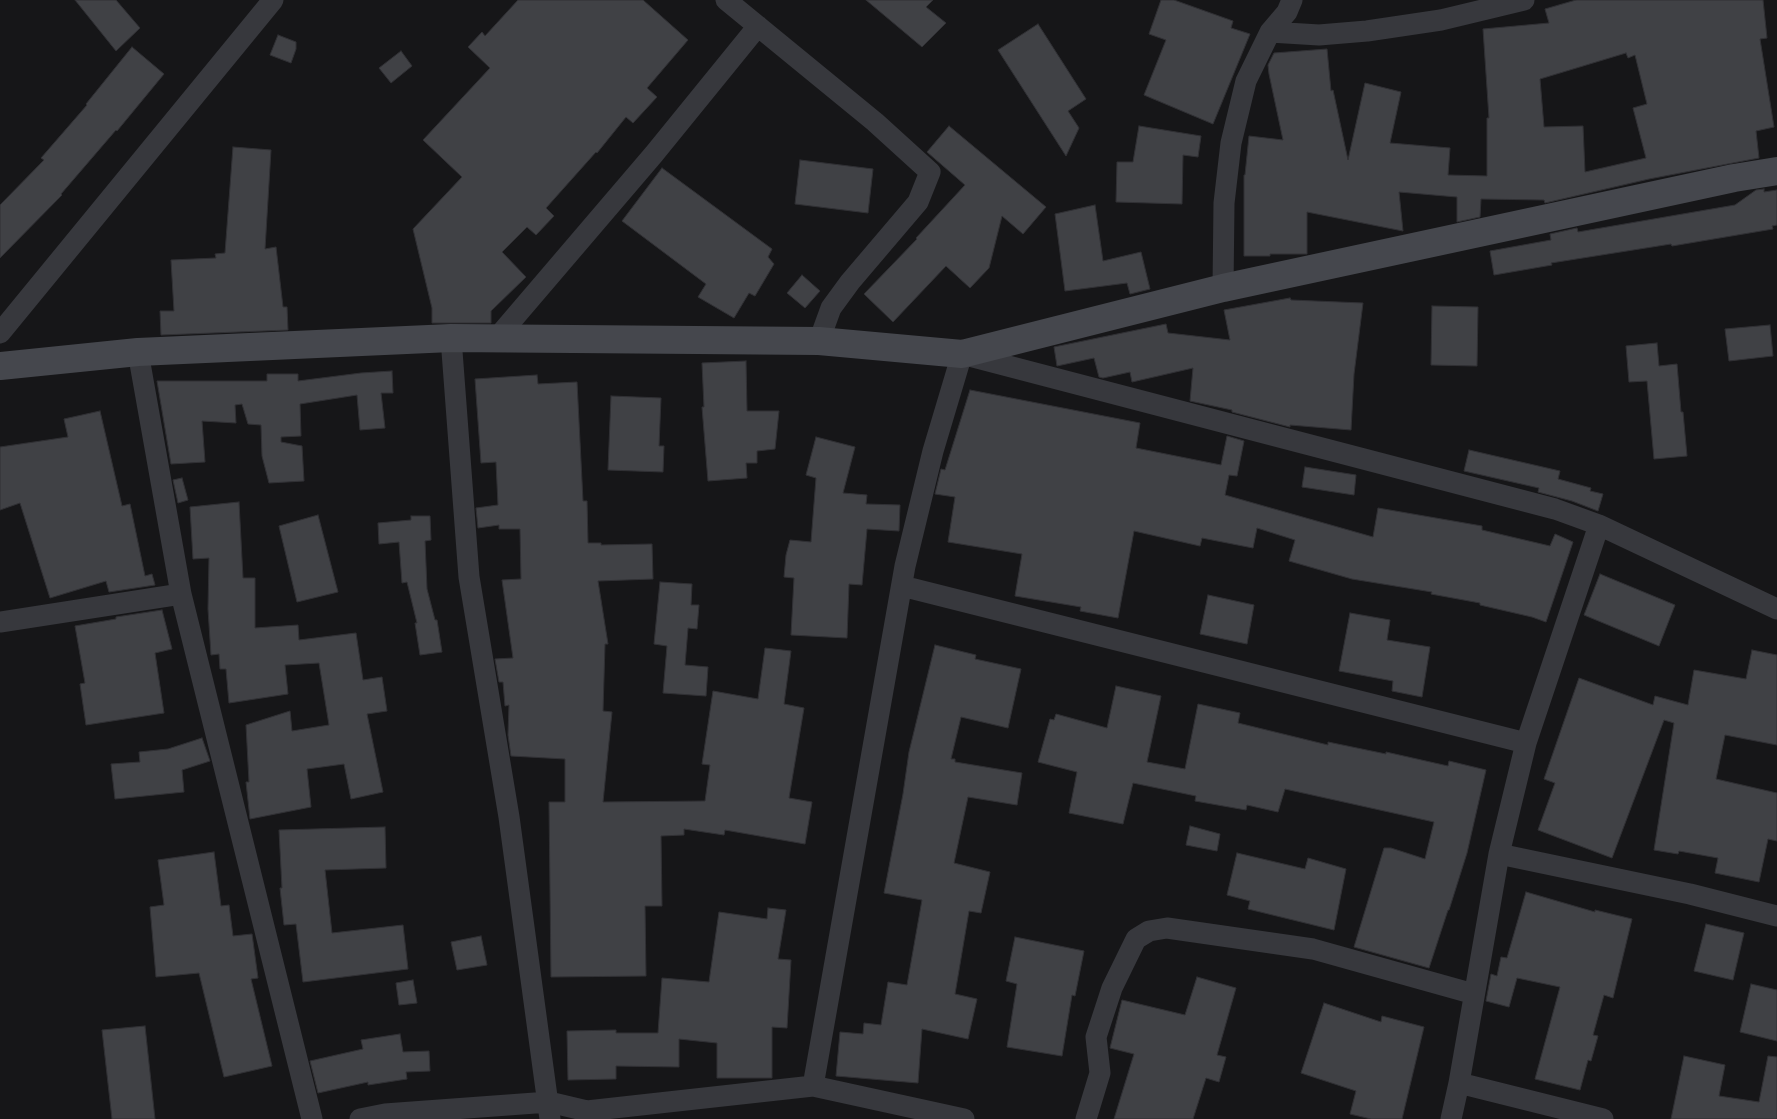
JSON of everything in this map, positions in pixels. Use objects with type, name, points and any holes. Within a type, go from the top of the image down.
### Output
[{"type":"street","points":[[0,333],[273,0]]},
{"type":"street","points":[[726,0],[875,122],[930,172],[918,202],[850,282],[831,308],[819,341]]},
{"type":"street","points":[[1224,288],[1224,203],[1231,143],[1246,81],[1270,32],[1287,12],[1292,0]]},
{"type":"street","points":[[1270,32],[1318,34],[1367,31],[1441,20],[1524,0]]},
{"type":"street","points":[[496,339],[545,283],[593,223],[654,154],[758,26]]},
{"type":"street","points":[[962,354],[1224,288],[1734,178],[1777,171]]},
{"type":"street","points":[[451,338],[469,577],[509,817],[549,1111]]},
{"type":"street","points":[[0,366],[138,352],[451,338],[819,341],[962,354],[1556,509],[1599,525],[1777,608]]},
{"type":"street","points":[[138,352],[181,594],[312,1119]]},
{"type":"street","points":[[813,1086],[905,566],[933,451],[962,354]]},
{"type":"street","points":[[1451,1119],[1499,854],[1526,743],[1599,525]]},
{"type":"street","points":[[902,586],[1526,743]]},
{"type":"street","points":[[0,622],[181,594]]},
{"type":"street","points":[[1499,854],[1777,906]]},
{"type":"street","points":[[1499,854],[1690,894],[1777,916]]},
{"type":"street","points":[[1086,1119],[1100,1073],[1096,1037],[1112,988],[1136,939],[1149,931],[1167,928],[1313,949],[1474,994]]},
{"type":"street","points":[[1459,1083],[1603,1119]]},
{"type":"street","points":[[360,1119],[385,1114],[587,1111],[813,1086],[964,1119]]},
{"type":"building","points":[[75,0],[116,0],[140,28],[116,51]]},
{"type":"building","points":[[518,0],[643,0],[688,40],[647,88],[657,97],[633,123],[626,117],[597,153],[546,208],[554,216],[536,235],[527,227],[502,252],[526,277],[491,311],[491,323],[432,323],[432,308],[413,229],[462,177],[423,140],[490,68],[468,47],[482,32],[485,36]]},
{"type":"building","points":[[866,0],[933,0],[926,7],[946,23],[922,47]]},
{"type":"building","points":[[1161,0],[1174,0],[1233,21],[1231,28],[1250,34],[1213,124],[1144,95],[1166,40],[1149,34]]},
{"type":"building","points":[[1576,0],[1763,0],[1767,38],[1760,39],[1774,127],[1756,131],[1759,158],[1649,179],[1545,203],[1544,200],[1481,199],[1480,217],[1457,222],[1457,197],[1399,192],[1403,231],[1307,212],[1307,254],[1244,256],[1244,175],[1249,136],[1283,140],[1268,65],[1274,53],[1327,49],[1331,91],[1333,90],[1348,160],[1365,83],[1401,92],[1390,143],[1450,148],[1448,175],[1487,176],[1487,118],[1489,118],[1483,29],[1549,23],[1545,9]],"holes":[[[1626,53],[1628,58],[1635,55],[1647,104],[1633,108],[1646,158],[1585,172],[1583,126],[1544,127],[1540,79]]]},
{"type":"building","points":[[1038,24],[1086,99],[1068,111],[1079,128],[1066,156],[998,50]]},
{"type":"building","points":[[278,35],[296,42],[296,49],[291,63],[270,55]]},
{"type":"building","points":[[132,47],[164,74],[62,195],[0,258],[0,205],[44,160],[41,158],[87,105]]},
{"type":"building","points":[[401,51],[412,66],[391,83],[379,68]]},
{"type":"building","points":[[949,126],[1046,207],[1023,234],[1002,216],[989,268],[970,288],[946,266],[893,322],[864,294],[965,185],[927,152]]},
{"type":"building","points":[[1139,126],[1201,136],[1198,157],[1183,155],[1182,204],[1116,202],[1117,162],[1133,162]]},
{"type":"building","points":[[233,147],[271,150],[265,249],[276,247],[283,307],[287,307],[288,330],[161,335],[160,311],[174,311],[171,260],[216,258],[215,254],[225,253]]},
{"type":"building","points":[[800,160],[873,169],[868,213],[795,204]]},
{"type":"building","points":[[662,168],[772,249],[768,257],[774,264],[755,296],[749,293],[734,318],[698,297],[706,284],[622,221]]},
{"type":"building","points":[[1764,189],[1764,192],[1777,190],[1777,225],[1772,226],[1773,229],[1672,246],[1671,244],[1551,263],[1552,265],[1494,275],[1490,251],[1551,240],[1550,234],[1577,228],[1578,232],[1735,205],[1756,190]]},
{"type":"building","points":[[1095,205],[1103,261],[1141,252],[1150,289],[1130,294],[1127,283],[1065,291],[1055,214]]},
{"type":"building","points":[[802,275],[820,291],[805,308],[787,293]]},
{"type":"building","points":[[1290,298],[1291,300],[1363,303],[1354,374],[1351,430],[1290,425],[1290,427],[1232,412],[1232,410],[1190,401],[1193,368],[1132,382],[1130,372],[1103,378],[1099,377],[1094,358],[1057,366],[1054,347],[1166,324],[1168,333],[1230,340],[1224,310]]},
{"type":"building","points":[[1432,306],[1478,307],[1477,366],[1431,365]]},
{"type":"building","points":[[1770,325],[1773,356],[1729,361],[1725,329]]},
{"type":"building","points":[[1657,343],[1659,366],[1677,364],[1687,456],[1654,459],[1647,381],[1629,382],[1626,346]]},
{"type":"building","points":[[746,361],[747,411],[779,411],[775,449],[757,451],[757,463],[746,463],[747,478],[708,481],[702,407],[704,407],[702,363]]},
{"type":"building","points":[[392,371],[393,393],[381,393],[385,428],[360,430],[357,395],[300,404],[301,436],[281,437],[281,442],[302,446],[304,481],[269,483],[262,456],[261,425],[248,424],[242,404],[235,405],[236,423],[202,421],[205,462],[171,464],[157,381],[267,381],[267,374],[298,374],[298,381]]},
{"type":"building","points":[[537,375],[538,384],[577,382],[583,501],[587,501],[588,543],[601,543],[601,545],[652,544],[653,579],[598,581],[608,644],[605,644],[603,711],[612,712],[603,802],[705,801],[710,765],[702,764],[713,691],[758,699],[765,648],[791,651],[784,704],[804,708],[789,798],[812,802],[805,844],[725,830],[724,835],[684,829],[684,835],[661,836],[662,906],[645,906],[646,976],[551,977],[549,802],[565,802],[565,759],[511,756],[508,735],[509,705],[505,706],[503,682],[499,682],[495,659],[513,658],[502,580],[521,579],[520,529],[499,529],[499,525],[478,528],[476,508],[498,505],[496,462],[481,463],[475,379]]},
{"type":"building","points":[[970,390],[1140,423],[1136,448],[1221,465],[1227,436],[1244,441],[1237,476],[1229,475],[1225,495],[1373,537],[1378,508],[1482,526],[1482,530],[1550,546],[1555,534],[1573,542],[1546,622],[1480,605],[1480,603],[1431,594],[1432,592],[1352,579],[1289,561],[1295,540],[1257,528],[1253,548],[1202,538],[1200,546],[1134,531],[1118,618],[1080,611],[1081,607],[1015,596],[1022,554],[948,542],[955,497],[935,494],[941,469],[945,470]]},
{"type":"building","points":[[611,396],[661,398],[659,446],[664,446],[663,472],[608,470]]},
{"type":"building","points":[[100,411],[122,506],[130,504],[145,576],[152,574],[155,585],[109,592],[106,581],[50,598],[20,503],[0,510],[0,447],[68,437],[64,419]]},
{"type":"building","points":[[816,437],[855,447],[843,493],[867,495],[866,504],[900,505],[899,531],[867,529],[862,585],[849,584],[847,638],[791,635],[794,578],[784,577],[786,555],[790,540],[811,542],[816,478],[806,475]]},
{"type":"building","points":[[1469,450],[1560,471],[1558,479],[1591,488],[1590,491],[1603,494],[1598,511],[1572,501],[1538,492],[1539,488],[1464,471]]},
{"type":"building","points":[[1305,467],[1356,475],[1354,495],[1302,487]]},
{"type":"building","points":[[182,478],[188,500],[178,503],[173,480]]},
{"type":"building","points":[[239,502],[243,578],[255,578],[255,628],[298,625],[299,640],[356,633],[363,680],[382,677],[387,711],[367,714],[383,792],[351,799],[344,764],[307,769],[311,807],[250,819],[246,782],[249,782],[246,725],[290,711],[292,731],[329,725],[319,663],[285,665],[288,694],[229,703],[226,669],[220,669],[219,654],[211,655],[208,609],[209,558],[193,559],[190,507]]},
{"type":"building","points":[[318,515],[338,592],[297,602],[279,526]]},
{"type":"building","points":[[411,516],[430,516],[431,540],[425,541],[427,589],[435,620],[437,620],[442,652],[420,655],[415,623],[417,623],[407,582],[402,583],[399,542],[379,544],[378,523],[411,520]]},
{"type":"building","points":[[1600,574],[1675,605],[1659,646],[1584,615]]},
{"type":"building","points":[[660,582],[692,584],[691,605],[699,605],[697,629],[688,628],[685,665],[708,667],[706,696],[663,693],[667,646],[654,644]]},
{"type":"building","points":[[1208,595],[1254,605],[1247,644],[1200,634]]},
{"type":"building","points":[[162,610],[172,649],[155,653],[164,713],[86,725],[80,684],[85,683],[75,626]]},
{"type":"building","points":[[1350,613],[1390,620],[1387,640],[1430,647],[1422,697],[1392,691],[1393,681],[1339,671]]},
{"type":"building","points":[[935,645],[976,655],[975,659],[1021,669],[1008,728],[961,717],[951,759],[955,759],[955,762],[1022,773],[1017,805],[968,797],[954,863],[990,872],[981,913],[969,911],[955,994],[977,999],[968,1039],[922,1029],[918,1083],[836,1076],[840,1032],[863,1034],[864,1023],[881,1025],[888,982],[907,985],[922,900],[884,893],[909,752]]},
{"type":"building","points":[[1752,650],[1777,655],[1777,745],[1725,735],[1716,779],[1777,793],[1777,841],[1768,839],[1759,882],[1715,873],[1718,858],[1679,851],[1678,854],[1654,850],[1674,723],[1664,720],[1612,858],[1538,830],[1555,783],[1544,779],[1579,678],[1653,705],[1655,696],[1688,705],[1694,670],[1746,679]]},
{"type":"building","points":[[1116,686],[1161,696],[1147,762],[1185,769],[1198,704],[1240,713],[1238,723],[1328,745],[1328,742],[1386,754],[1386,752],[1448,766],[1449,761],[1486,770],[1467,853],[1429,968],[1354,947],[1384,848],[1391,848],[1425,859],[1434,822],[1285,789],[1278,812],[1247,805],[1246,810],[1195,801],[1196,796],[1133,783],[1123,824],[1069,813],[1077,772],[1038,762],[1050,719],[1054,720],[1056,714],[1107,728]]},
{"type":"building","points":[[202,738],[210,761],[182,770],[184,792],[115,799],[111,764],[140,762],[139,752],[168,749]]},
{"type":"building","points":[[1190,826],[1220,834],[1217,851],[1186,845]]},
{"type":"building","points":[[385,827],[386,868],[325,870],[332,933],[403,925],[408,969],[303,982],[296,924],[284,925],[280,888],[282,888],[279,830]]},
{"type":"building","points":[[214,852],[221,906],[229,905],[233,936],[252,934],[258,978],[251,979],[272,1066],[224,1077],[199,973],[156,977],[150,907],[164,905],[158,860]]},
{"type":"building","points":[[1237,853],[1305,869],[1308,858],[1346,869],[1334,930],[1248,909],[1250,901],[1227,895]]},
{"type":"building","points":[[1526,892],[1595,912],[1595,910],[1632,919],[1613,998],[1604,995],[1593,1035],[1598,1036],[1591,1061],[1588,1060],[1580,1090],[1535,1079],[1560,987],[1517,978],[1509,1007],[1486,1001],[1491,974],[1497,976],[1501,957],[1507,958]]},
{"type":"building","points":[[768,908],[786,910],[778,959],[791,960],[787,1028],[772,1027],[772,1078],[717,1078],[717,1043],[679,1039],[679,1067],[616,1066],[616,1079],[568,1080],[567,1031],[616,1030],[616,1033],[658,1033],[662,978],[709,982],[719,912],[767,919]]},
{"type":"building","points":[[1706,924],[1744,933],[1733,980],[1694,971]]},
{"type":"building","points":[[481,936],[487,965],[457,970],[451,942]]},
{"type":"building","points":[[1015,937],[1084,951],[1075,996],[1072,995],[1062,1056],[1007,1047],[1017,984],[1006,981]]},
{"type":"building","points":[[1197,977],[1236,988],[1217,1055],[1226,1057],[1219,1082],[1206,1078],[1193,1119],[1114,1119],[1134,1054],[1110,1048],[1122,1000],[1185,1015]]},
{"type":"building","points":[[413,980],[417,1003],[399,1005],[396,983]]},
{"type":"building","points":[[1751,984],[1777,990],[1777,1041],[1740,1032]]},
{"type":"building","points":[[1324,1003],[1381,1022],[1382,1016],[1424,1027],[1402,1119],[1371,1119],[1350,1114],[1356,1091],[1301,1073]]},
{"type":"building","points":[[145,1026],[155,1119],[112,1119],[102,1030]]},
{"type":"building","points":[[400,1034],[403,1052],[429,1051],[430,1071],[406,1072],[407,1079],[368,1085],[368,1082],[318,1093],[310,1061],[363,1049],[361,1040]]},
{"type":"building","points":[[1684,1056],[1725,1065],[1719,1096],[1759,1102],[1768,1056],[1777,1057],[1777,1119],[1671,1119]]}]
